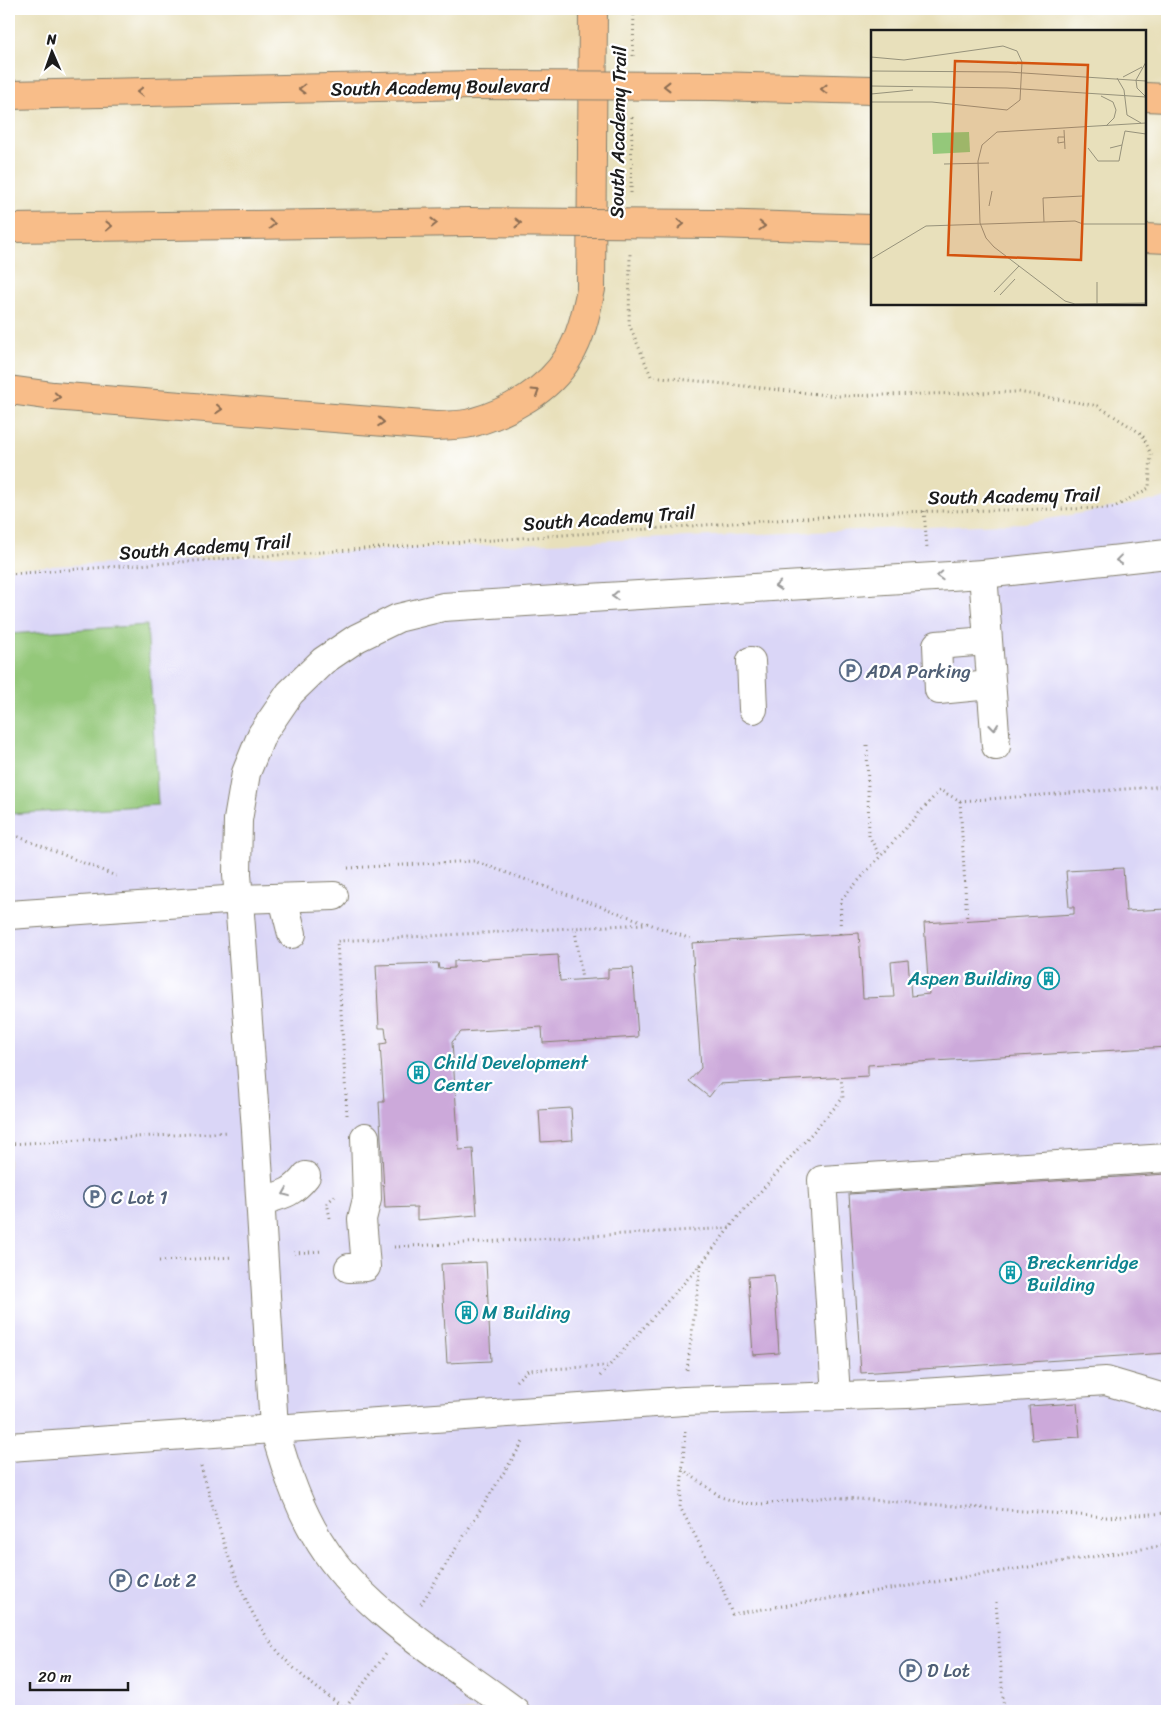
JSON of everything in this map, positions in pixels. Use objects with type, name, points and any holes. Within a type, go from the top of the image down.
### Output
[{"type":"highway","points":[[9,390],[63,397],[436,426],[473,423],[507,410],[545,386],[568,359],[583,325],[591,289],[593,9]]},
{"type":"highway","name":"South Academy Boulevard","points":[[9,95],[473,85],[715,86],[871,90]]},
{"type":"highway","points":[[1146,97],[1167,98]]},
{"type":"highway","points":[[9,228],[470,222],[714,224],[871,229]]},
{"type":"highway","points":[[9,232],[61,227]]},
{"type":"highway","points":[[1146,238],[1167,239]]},
{"type":"street","points":[[515,1711],[405,1630],[363,1595],[327,1554],[287,1474],[274,1428],[261,1201],[237,874],[238,820],[246,773],[262,734],[290,693],[323,661],[357,638],[398,618],[443,607],[983,574],[1167,554]]},
{"type":"street","points":[[983,574],[996,746]]},
{"type":"street","points":[[987,641],[938,646],[940,690],[990,685]]},
{"type":"street","points":[[750,661],[754,709]]},
{"type":"street","points":[[9,915],[240,899],[334,896]]},
{"type":"street","points":[[283,898],[292,934]]},
{"type":"street","points":[[356,1131],[367,1199],[357,1259]]},
{"type":"street","points":[[836,1395],[822,1180],[1167,1158]]},
{"type":"street","points":[[261,1201],[289,1193],[297,1188],[306,1176]]},
{"type":"street","points":[[9,1447],[684,1401],[907,1394],[1106,1381],[1167,1399]]},
{"type":"path","name":"South Academy Trail","points":[[633,58],[634,9]]},
{"type":"path","name":"South Academy Trail","points":[[631,196],[632,107]]},
{"type":"path","name":"South Academy Trail","points":[[9,574],[890,512],[1113,508],[1149,488],[1151,454],[1142,434],[1098,406],[1018,392],[836,396],[652,376],[628,324],[630,245]]},
{"type":"path","points":[[868,745],[868,836],[880,856]]},
{"type":"path","points":[[840,934],[841,900],[940,790],[960,801],[1167,786]]},
{"type":"path","points":[[960,801],[967,921]]},
{"type":"path","points":[[356,1131],[337,942],[575,930],[647,924]]},
{"type":"path","points":[[575,930],[582,980]]},
{"type":"path","points":[[598,1378],[701,1264],[843,1098],[841,1077]]},
{"type":"path","points":[[9,1144],[256,1130]]},
{"type":"path","points":[[331,1222],[326,1203],[338,1193]]},
{"type":"path","points":[[291,1254],[357,1259],[730,1228]]},
{"type":"path","points":[[159,1261],[238,1256]]},
{"type":"path","points":[[701,1264],[684,1401],[685,1450],[680,1507],[722,1587],[732,1614],[1167,1545]]},
{"type":"path","points":[[343,1709],[405,1630],[525,1439]]},
{"type":"path","points":[[201,1466],[239,1586],[270,1641],[296,1669],[343,1709],[349,1711]]},
{"type":"path","points":[[682,1469],[721,1496],[740,1503],[760,1504],[830,1496],[1106,1517],[1167,1513]]},
{"type":"path","points":[[996,1602],[1004,1711]]},
{"type":"shaded area","points":[[1167,498],[1167,1711],[9,1711],[9,568],[358,551],[1025,523]]},
{"type":"green space","points":[[147,625],[158,805],[9,814],[9,634]]},
{"type":"building","name":"Aspen Building","points":[[1123,868],[1126,911],[1167,909],[1167,1047],[868,1065],[868,1076],[719,1084],[709,1097],[689,1081],[701,1068],[692,943],[859,933],[863,998],[894,997],[891,962],[908,960],[911,996],[929,994],[924,923],[1074,914],[1074,907],[1069,907],[1066,871]]},
{"type":"building","name":"Child Development Center","points":[[558,955],[560,981],[608,978],[608,969],[633,968],[638,1037],[543,1043],[542,1027],[461,1032],[452,1042],[459,1150],[473,1149],[477,1215],[417,1220],[417,1207],[385,1208],[379,1102],[384,1102],[380,1044],[387,1043],[385,1028],[379,1028],[376,965],[438,963],[439,969],[454,968],[454,961]]},
{"type":"building","points":[[571,1108],[573,1140],[541,1142],[539,1110]]},
{"type":"building","name":"Breckenridge Building","points":[[1167,1174],[1167,1353],[861,1373],[849,1194]]},
{"type":"building","name":"M Building","points":[[486,1262],[491,1361],[447,1363],[441,1264]]},
{"type":"building","points":[[774,1275],[779,1353],[753,1355],[748,1277]]},
{"type":"building","points":[[1077,1403],[1080,1437],[1032,1440],[1029,1406]]},
{"type":"place","name":"ADA Parking","points":[[850,671]]},
{"type":"place","name":"Aspen Building","points":[[1048,978]]},
{"type":"place","name":"Child Development Center","points":[[418,1073]]},
{"type":"place","name":"C Lot 1","points":[[95,1197]]},
{"type":"place","name":"Breckenridge Building","points":[[1011,1273]]},
{"type":"place","name":"M Building","points":[[466,1312]]},
{"type":"place","name":"C Lot 2","points":[[121,1580]]},
{"type":"place","name":"D Lot","points":[[911,1670]]}]
